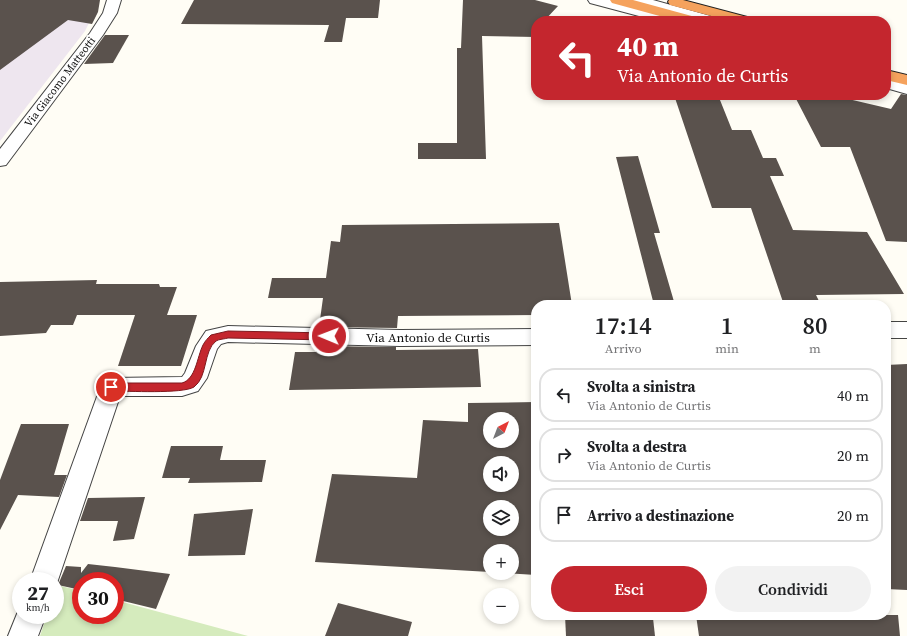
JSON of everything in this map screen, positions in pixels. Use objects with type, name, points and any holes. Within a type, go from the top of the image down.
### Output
[{"type":"highway","points":[[617,0],[676,16]]},
{"type":"highway","points":[[669,0],[728,16]]},
{"type":"highway","points":[[893,68],[907,80]]},
{"type":"street","name":"Via Giacomo Matteotti","points":[[0,161],[96,35],[110,13],[114,0]]},
{"type":"street","points":[[595,0],[652,16]]},
{"type":"street","points":[[637,0],[695,16]]},
{"type":"street","points":[[893,68],[907,75]]},
{"type":"street","points":[[891,84],[907,89]]},
{"type":"street","points":[[891,330],[907,330]]},
{"type":"street","name":"Via Antonio de Curtis","points":[[47,572],[111,387],[182,387],[190,384],[195,378],[207,346],[214,337],[228,334],[400,338],[531,337]]},
{"type":"street","points":[[24,636],[28,624]]},
{"type":"shaded area","points":[[0,0],[95,11],[85,31],[0,141]]},
{"type":"green space","points":[[64,587],[72,589],[72,624],[124,624],[124,602],[248,636],[40,636],[44,624],[64,624]]},
{"type":"building","points":[[0,0],[100,0],[98,12],[92,24],[68,20],[0,70]]},
{"type":"building","points":[[194,0],[380,0],[378,18],[346,18],[342,42],[324,42],[329,25],[181,24]]},
{"type":"building","points":[[463,0],[535,0],[558,6],[549,16],[531,16],[531,37],[482,36],[486,159],[418,159],[418,143],[457,143],[457,48],[461,48]]},
{"type":"building","points":[[105,35],[129,35],[113,63],[84,64]]},
{"type":"building","points":[[901,94],[907,95],[907,242],[886,241],[850,147],[821,147],[797,100],[853,100],[891,109]]},
{"type":"building","points":[[676,100],[720,100],[732,130],[751,130],[763,158],[776,158],[784,176],[770,176],[793,230],[867,232],[904,294],[816,295],[818,300],[782,300],[751,208],[712,208]]},
{"type":"building","points":[[638,156],[660,233],[654,233],[674,300],[653,300],[616,157]]},
{"type":"building","points":[[559,223],[571,300],[531,300],[531,315],[398,316],[397,328],[319,327],[323,298],[268,298],[272,278],[326,278],[331,241],[340,242],[342,225]]},
{"type":"building","points":[[97,280],[96,284],[159,284],[160,287],[177,287],[167,315],[197,315],[181,366],[118,366],[135,315],[77,315],[73,325],[51,325],[46,333],[0,336],[0,282]]},
{"type":"building","points":[[317,346],[396,347],[396,350],[478,349],[481,387],[289,390],[295,352],[316,352]]},
{"type":"building","points":[[907,364],[907,590],[891,589],[891,365]]},
{"type":"building","points":[[531,402],[531,575],[519,574],[519,544],[483,544],[483,572],[315,562],[332,474],[417,478],[423,420],[468,422],[468,403]]},
{"type":"building","points":[[21,424],[69,424],[54,475],[67,475],[59,497],[18,495],[0,530],[0,480]]},
{"type":"building","points":[[171,446],[223,446],[220,460],[266,460],[262,482],[188,483],[190,478],[162,478]]},
{"type":"building","points":[[145,497],[134,539],[113,541],[118,521],[80,521],[88,498]]},
{"type":"building","points":[[253,509],[245,555],[188,556],[194,514]]},
{"type":"building","points":[[88,564],[170,574],[156,609],[124,601],[124,572],[82,572]]},
{"type":"building","points":[[66,566],[81,567],[81,572],[72,572],[72,588],[64,586],[63,572]]},
{"type":"building","points":[[338,603],[412,622],[408,636],[325,636]]},
{"type":"building","points":[[891,615],[898,615],[900,636],[699,636],[697,620],[891,620]]},
{"type":"building","points":[[565,620],[653,620],[655,636],[566,636]]},
{"type":"route","points":[[111,387],[182,387],[190,384],[195,378],[207,346],[214,337],[228,334],[329,336]]}]
